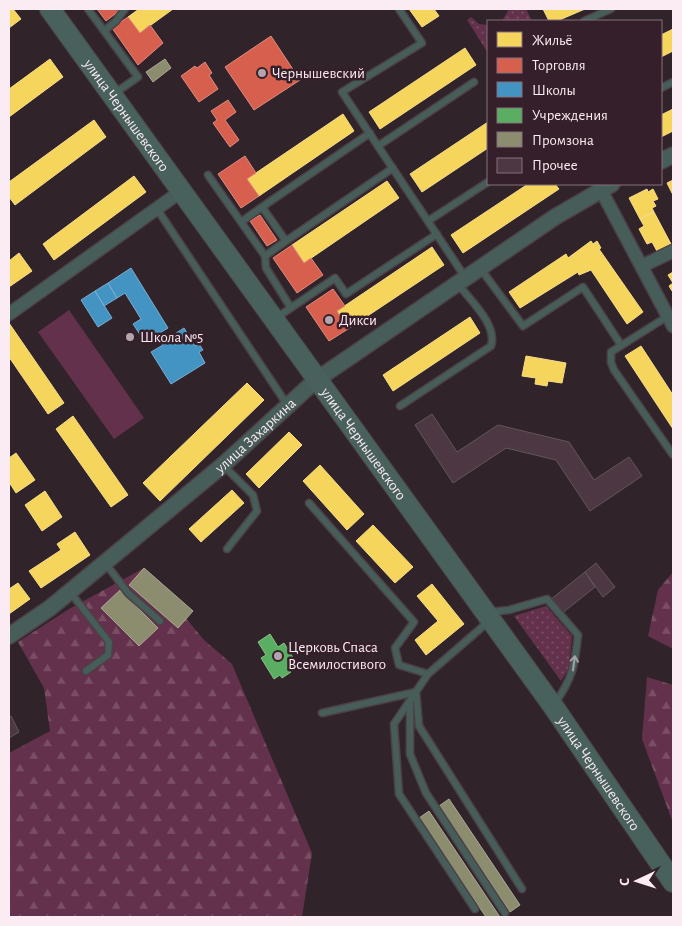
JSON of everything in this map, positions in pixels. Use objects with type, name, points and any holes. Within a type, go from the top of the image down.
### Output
[{"type":"main road","name":"улица Чернышевского","points":[[50,9],[180,192],[553,706],[673,882]]},
{"type":"street","points":[[606,187],[642,266],[671,321]]},
{"type":"street","name":"улица Захаркина","points":[[9,636],[50,608],[223,465],[316,380],[555,217],[606,187]]},
{"type":"street","points":[[9,314],[180,192]]},
{"type":"street","points":[[642,266],[673,251]]},
{"type":"lane","points":[[88,9],[138,77],[112,96]]},
{"type":"lane","points":[[104,31],[116,21],[125,9]]},
{"type":"lane","points":[[399,9],[422,43],[342,92],[436,234],[490,326],[493,339],[490,346],[400,406]]},
{"type":"lane","points":[[586,20],[611,9]]},
{"type":"lane","points":[[378,146],[474,82]]},
{"type":"lane","points":[[241,222],[370,133]]},
{"type":"lane","points":[[264,256],[393,168]]},
{"type":"lane","points":[[208,175],[264,256],[266,268],[291,308]]},
{"type":"lane","points":[[428,221],[487,183]]},
{"type":"lane","points":[[262,207],[286,241]]},
{"type":"lane","points":[[157,209],[288,406]]},
{"type":"lane","points":[[273,320],[335,278],[346,294],[436,234]]},
{"type":"lane","points":[[480,268],[523,326],[583,287],[621,345]]},
{"type":"lane","points":[[671,321],[621,345],[612,352],[611,362],[614,370],[673,455]]},
{"type":"lane","points":[[223,465],[253,495],[256,510],[227,549]]},
{"type":"lane","points":[[309,503],[414,622],[395,648],[399,665],[428,674]]},
{"type":"lane","points":[[105,563],[128,593],[160,621]]},
{"type":"lane","points":[[70,592],[109,642],[108,655],[86,671]]},
{"type":"lane","points":[[475,909],[399,794],[394,724],[428,674],[488,616],[547,599],[578,635],[574,670],[568,684],[553,706]]},
{"type":"lane","points":[[322,713],[416,692]]},
{"type":"lane","points":[[416,692],[419,726],[522,889]]},
{"type":"lane","points":[[410,700],[410,754],[426,793],[505,913]]},
{"type":"green space","points":[[509,9],[526,9],[532,20],[503,20]]},
{"type":"green space","points":[[471,17],[479,24],[487,25],[487,51],[467,20]]},
{"type":"green space","points":[[69,310],[144,418],[114,439],[38,332]]},
{"type":"green space","points":[[144,568],[204,640],[232,664],[312,853],[302,917],[9,917],[9,753],[50,731],[44,688],[18,642],[69,609]]},
{"type":"green space","points":[[673,572],[673,649],[648,636],[658,590]]},
{"type":"green space","points":[[546,606],[572,636],[569,668],[561,681],[514,616]]},
{"type":"green space","points":[[647,677],[673,685],[673,823],[642,739]]},
{"type":"building: Жильё","points":[[9,9],[13,9],[21,19],[9,28]]},
{"type":"building: Жильё","points":[[139,9],[173,9],[140,33],[128,17]]},
{"type":"building: Жильё","points":[[409,9],[434,9],[439,16],[422,27]]},
{"type":"building: Жильё","points":[[543,9],[585,9],[559,20],[548,20]]},
{"type":"building: Жильё","points":[[673,29],[673,51],[662,56],[662,34]]},
{"type":"building: Жильё","points":[[465,48],[476,65],[380,129],[369,112]]},
{"type":"building: Жильё","points":[[50,59],[63,77],[9,117],[9,89]]},
{"type":"building: Жильё","points":[[673,109],[673,131],[662,136],[662,114]]},
{"type":"building: Жильё","points":[[343,114],[354,131],[259,196],[247,179]]},
{"type":"building: Жильё","points":[[94,120],[106,137],[15,205],[9,197],[9,182]]},
{"type":"building: Жильё","points":[[487,123],[487,149],[422,192],[410,174]]},
{"type":"building: Жильё","points":[[134,176],[146,192],[54,260],[43,244]]},
{"type":"building: Жильё","points":[[673,180],[673,195],[667,183]]},
{"type":"building: Жильё","points":[[387,181],[399,198],[304,263],[292,245]]},
{"type":"building: Жильё","points":[[526,185],[556,185],[559,189],[463,253],[451,235]]},
{"type":"building: Жильё","points":[[647,189],[648,192],[653,189],[658,199],[653,201],[656,206],[652,208],[654,212],[640,219],[629,198]]},
{"type":"building: Жильё","points":[[654,212],[672,246],[658,253],[652,242],[647,244],[639,229],[644,226],[640,219]]},
{"type":"building: Жильё","points":[[591,241],[593,244],[597,241],[601,248],[599,249],[643,312],[627,324],[591,270],[579,275],[578,272],[520,308],[509,292],[566,254],[568,258]]},
{"type":"building: Жильё","points":[[432,247],[444,265],[348,329],[337,311]]},
{"type":"building: Жильё","points":[[19,253],[32,271],[9,287],[9,261]]},
{"type":"building: Жильё","points":[[673,272],[673,283],[668,275]]},
{"type":"building: Жильё","points":[[673,283],[673,291],[672,291],[669,286]]},
{"type":"building: Жильё","points":[[470,317],[480,333],[393,391],[383,375]]},
{"type":"building: Жильё","points":[[9,323],[64,403],[48,414],[9,357]]},
{"type":"building: Жильё","points":[[641,346],[673,395],[673,429],[625,356]]},
{"type":"building: Жильё","points":[[526,356],[566,363],[562,383],[548,381],[547,386],[535,384],[536,378],[522,376]]},
{"type":"building: Жильё","points":[[247,383],[264,400],[160,501],[143,483]]},
{"type":"building: Жильё","points":[[73,416],[128,495],[111,507],[56,429]]},
{"type":"building: Жильё","points":[[289,432],[302,445],[259,488],[246,474]]},
{"type":"building: Жильё","points":[[16,453],[35,480],[16,493],[9,482],[9,458]]},
{"type":"building: Жильё","points":[[320,465],[364,514],[347,530],[303,481]]},
{"type":"building: Жильё","points":[[232,490],[244,503],[201,542],[189,529]]},
{"type":"building: Жильё","points":[[45,491],[62,517],[42,531],[25,505]]},
{"type":"building: Жильё","points":[[373,525],[413,567],[395,583],[356,541]]},
{"type":"building: Жильё","points":[[75,532],[90,555],[41,588],[29,571],[61,550],[57,544]]},
{"type":"building: Жильё","points":[[18,583],[30,599],[9,614],[9,589]]},
{"type":"building: Жильё","points":[[432,584],[464,624],[426,655],[415,640],[438,621],[417,596]]},
{"type":"building: Торговля","points":[[97,9],[117,9],[119,11],[106,21]]},
{"type":"building: Торговля","points":[[128,17],[140,33],[150,25],[163,43],[138,65],[112,28]]},
{"type":"building: Торговля","name":"Чернышевский","points":[[271,36],[300,80],[254,110],[225,67]]},
{"type":"building: Торговля","points":[[205,62],[212,73],[209,75],[218,89],[199,102],[181,76],[195,66],[197,68]]},
{"type":"building: Торговля","points":[[228,100],[236,112],[225,120],[239,140],[230,147],[213,123],[217,120],[211,111]]},
{"type":"building: Торговля","points":[[245,156],[256,173],[247,179],[259,196],[241,208],[218,174]]},
{"type":"building: Торговля","points":[[260,215],[277,240],[267,246],[250,221]]},
{"type":"building: Торговля","points":[[292,245],[304,263],[311,258],[323,275],[297,293],[273,258]]},
{"type":"building: Торговля","name":"Дикси","points":[[333,289],[345,306],[337,311],[348,329],[329,341],[306,307]]},
{"type":"building: Школы","points":[[131,268],[168,328],[145,342],[133,324],[141,319],[125,293],[117,298],[108,283]]},
{"type":"building: Школы","points":[[108,283],[117,298],[104,306],[95,291]]},
{"type":"building: Школы","points":[[95,291],[112,318],[98,327],[81,300]]},
{"type":"building: Школы","points":[[184,328],[195,346],[199,344],[203,350],[199,352],[205,363],[171,384],[151,352],[163,345],[162,342]]},
{"type":"building: Учреждения","name":"Церковь Спаса Всемилостивого","points":[[270,634],[278,647],[284,643],[297,664],[289,669],[291,672],[282,678],[280,675],[274,679],[261,658],[266,655],[258,642]]},
{"type":"building: Промзона","points":[[165,59],[171,68],[153,82],[146,72]]},
{"type":"building: Промзона","points":[[144,568],[193,611],[178,628],[129,585]]},
{"type":"building: Промзона","points":[[120,590],[158,628],[139,646],[101,608]]},
{"type":"building: Промзона","points":[[449,799],[520,905],[510,912],[439,806]]},
{"type":"building: Промзона","points":[[429,811],[500,917],[486,917],[419,818]]},
{"type":"building: Прочее","points":[[432,414],[457,452],[498,425],[569,442],[594,480],[629,457],[642,476],[590,511],[556,460],[506,448],[453,483],[415,425]]},
{"type":"building: Прочее","points":[[596,563],[615,587],[603,597],[585,572]]},
{"type":"building: Прочее","points":[[585,572],[595,587],[561,614],[550,600]]},
{"type":"building: Прочее","points":[[11,716],[19,732],[9,738],[9,717]]},
{"type":"place","name":"Чернышевский","points":[[262,73]]},
{"type":"place","name":"Дикси","points":[[329,320]]},
{"type":"place","name":"Школа №5","points":[[130,337]]},
{"type":"place","name":"Церковь Спаса Всемилостивого","points":[[278,656]]}]
